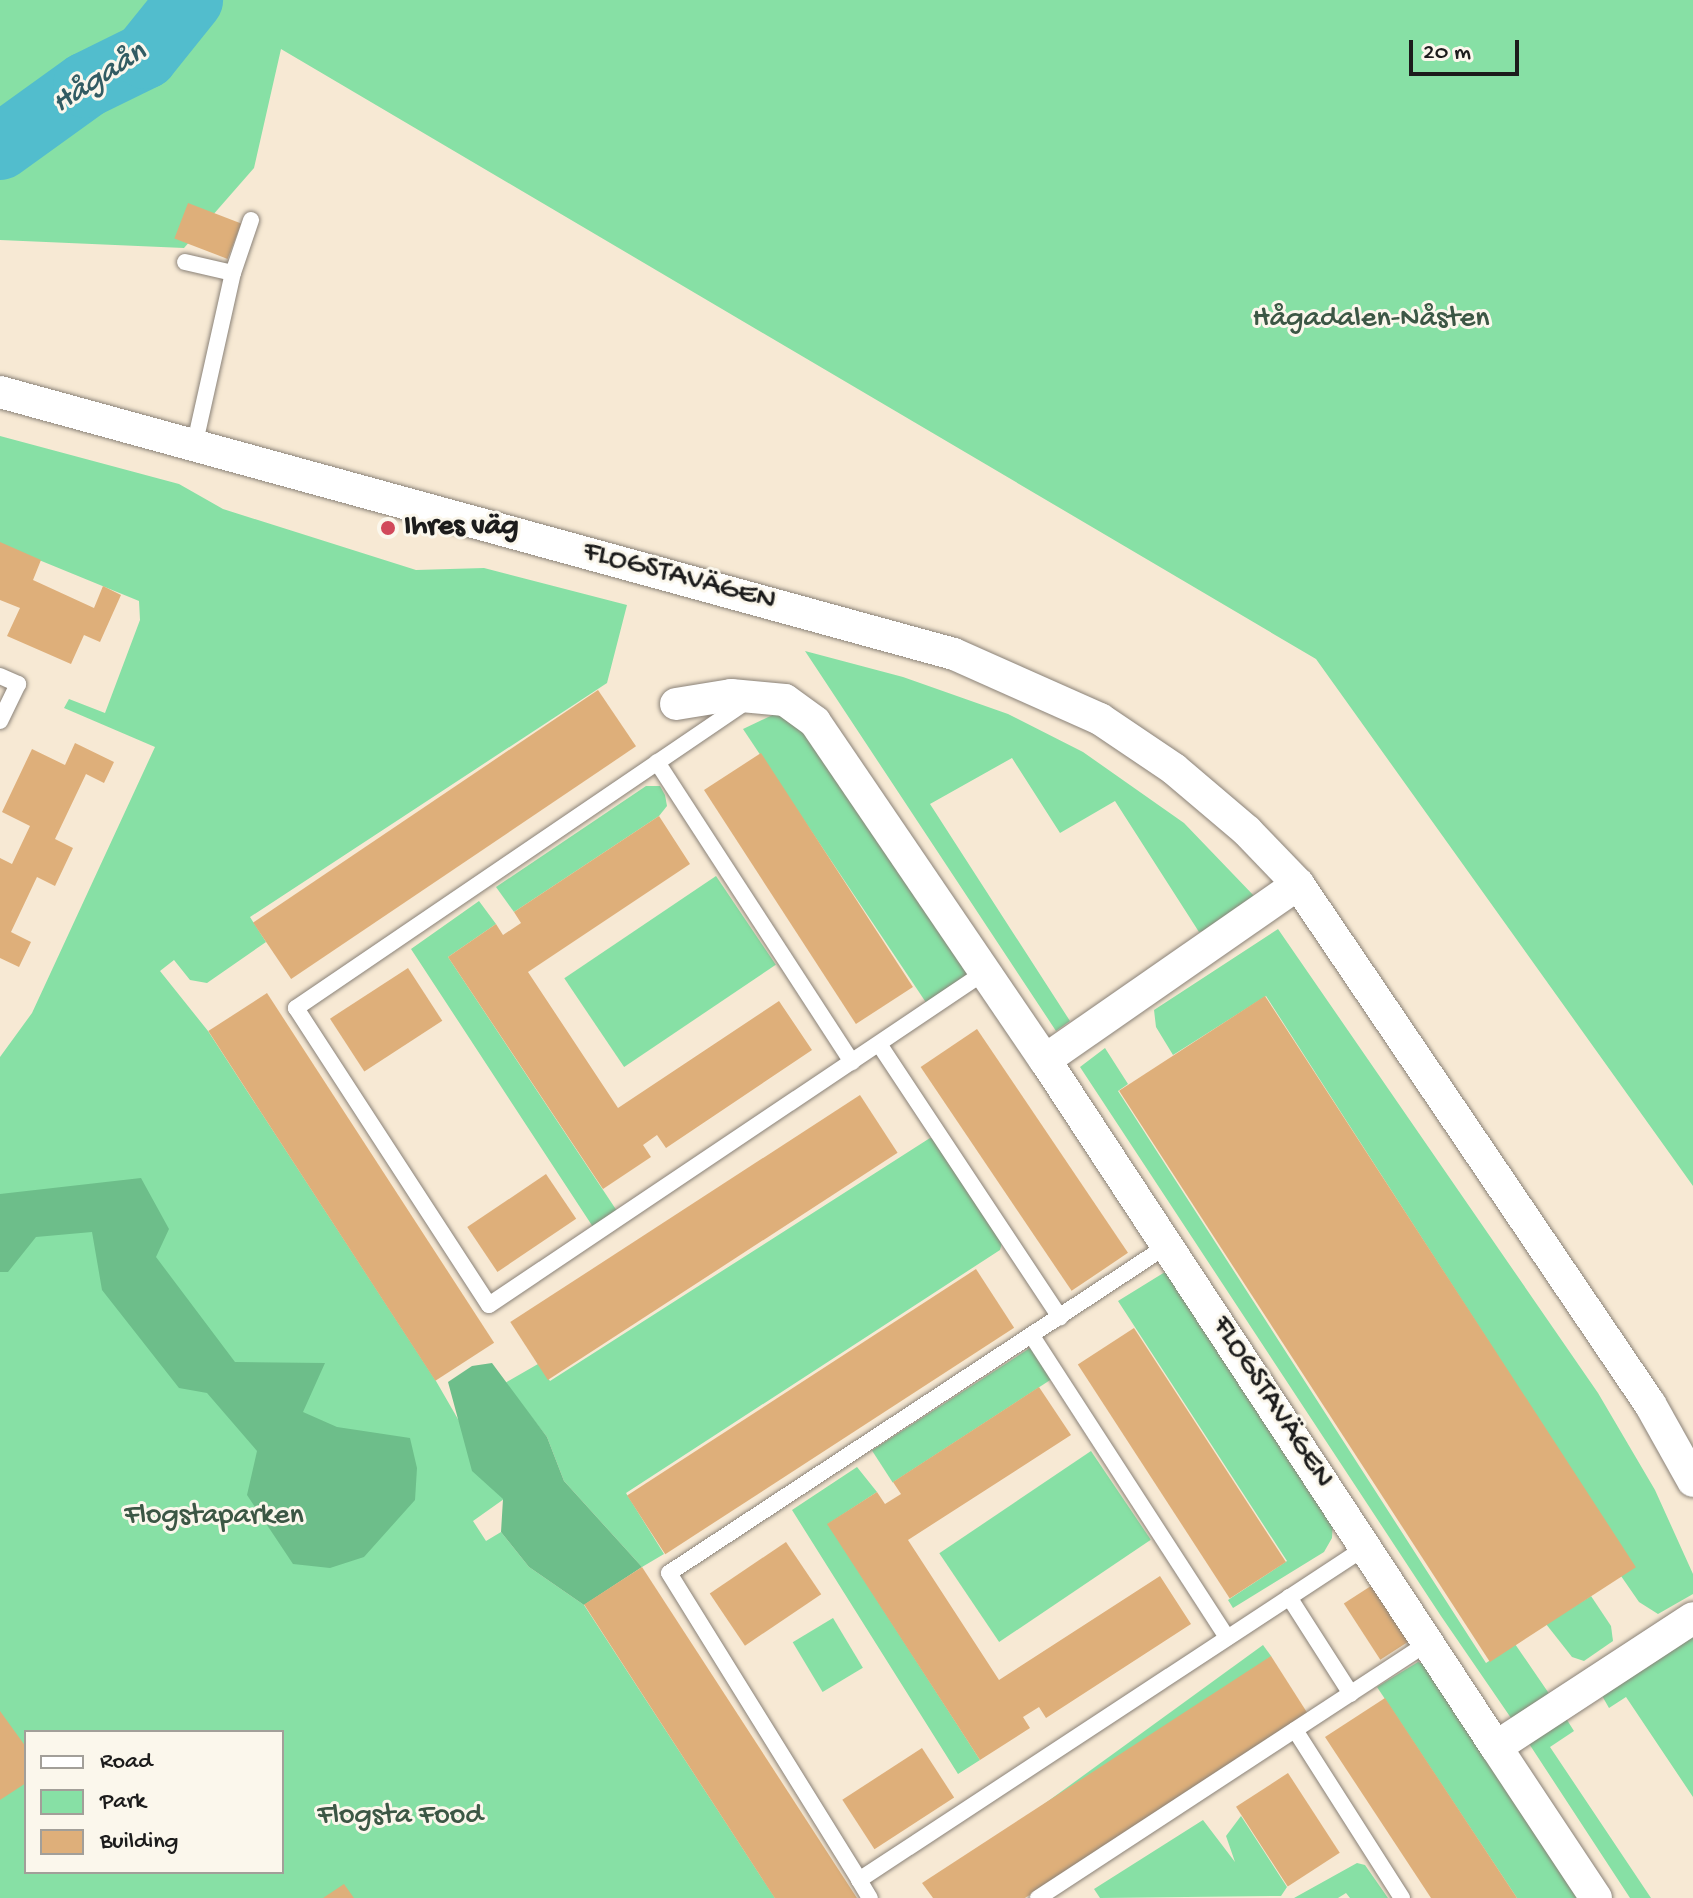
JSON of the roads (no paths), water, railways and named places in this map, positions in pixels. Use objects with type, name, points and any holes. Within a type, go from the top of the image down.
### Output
[{"type":"street","name":"FLOGSTAVÄGEN","points":[[0,392],[954,654],[1100,719],[1174,769],[1247,831],[1298,884],[1340,939],[1650,1404],[1693,1481]]},
{"type":"street","name":"FLOGSTAVÄGEN","points":[[676,704],[753,697],[785,700],[815,722],[1168,1245],[1596,1898]]},
{"type":"street","points":[[1045,1060],[1298,884]]},
{"type":"street","points":[[1496,1747],[1693,1618]]},
{"type":"lane","points":[[194,447],[233,273],[251,220]]},
{"type":"lane","points":[[185,262],[233,273]]},
{"type":"lane","points":[[0,676],[18,684],[0,721]]},
{"type":"lane","points":[[753,697],[296,1008],[489,1305],[985,972]]},
{"type":"lane","points":[[657,762],[852,1062]]},
{"type":"lane","points":[[879,1044],[1060,1317]]},
{"type":"lane","points":[[870,1898],[669,1573],[1168,1245]]},
{"type":"lane","points":[[1032,1336],[1227,1638]]},
{"type":"lane","points":[[859,1880],[1366,1547]]},
{"type":"lane","points":[[1289,1597],[1351,1694]]},
{"type":"lane","points":[[1038,1898],[1429,1642]]},
{"type":"lane","points":[[1295,1730],[1402,1898]]},
{"type":"waterway","name":"Hågaån","points":[[0,147],[86,85],[145,56],[190,0]]},
{"type":"place","name":"Ihres väg","points":[[388,528]]},
{"type":"park label","name":"Hågadalen-Nåsten","points":[[1371,320]]},
{"type":"park label","name":"Flogstaparken","points":[[214,1517]]},
{"type":"park label","name":"Flogsta Food","points":[[400,1817]]}]
